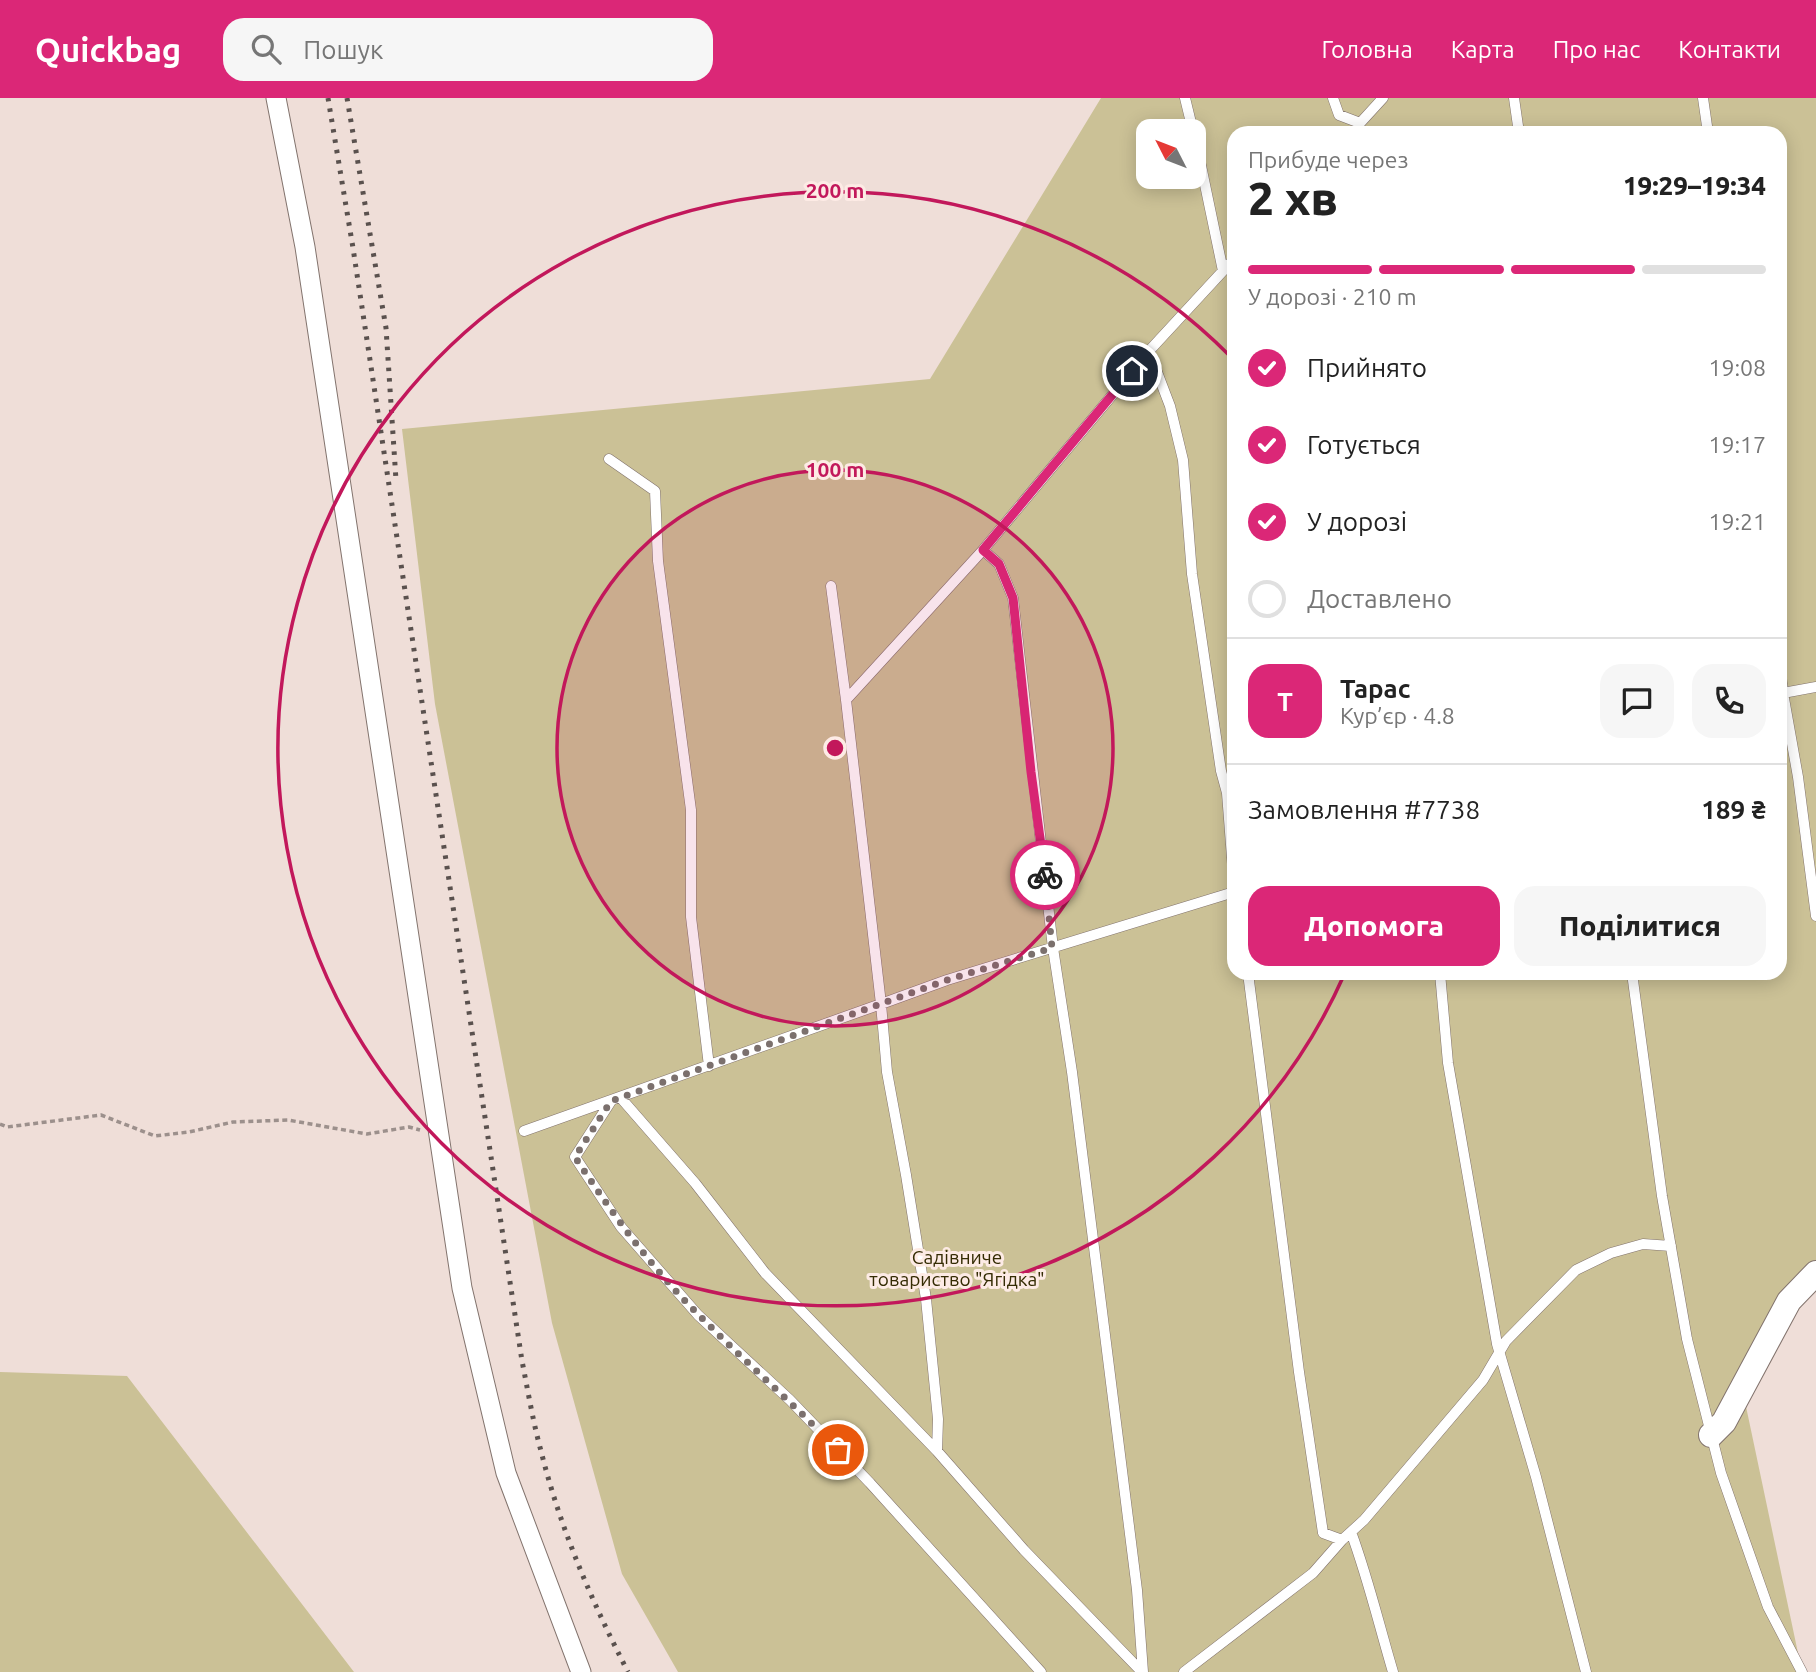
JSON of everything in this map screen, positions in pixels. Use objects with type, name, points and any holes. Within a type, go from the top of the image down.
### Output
[{"type":"street","points":[[276,98],[306,247],[462,1288],[506,1473],[581,1672]]},
{"type":"street","points":[[1712,1435],[1724,1422],[1789,1301],[1816,1273]]},
{"type":"lane","points":[[1185,98],[1190,119]]},
{"type":"lane","points":[[1333,98],[1339,115],[1360,123]]},
{"type":"lane","points":[[1357,126],[1383,98]]},
{"type":"lane","points":[[1514,98],[1518,126]]},
{"type":"lane","points":[[1703,98],[1707,126]]},
{"type":"lane","points":[[1205,189],[1223,271]]},
{"type":"lane","points":[[846,700],[983,550],[1149,351],[1227,267]]},
{"type":"lane","points":[[1149,351],[1170,406],[1183,460],[1192,574],[1221,771],[1227,793]]},
{"type":"lane","points":[[609,459],[655,491],[658,561],[691,810],[691,917],[709,1066]]},
{"type":"lane","points":[[983,550],[999,564],[1013,598],[1052,948],[1072,1072],[1137,1590],[1142,1672]]},
{"type":"lane","points":[[831,586],[887,1072],[926,1299],[938,1419],[937,1451]]},
{"type":"lane","points":[[1787,693],[1816,687]]},
{"type":"lane","points":[[1787,720],[1798,777],[1816,916]]},
{"type":"lane","points":[[524,1131],[947,980],[1227,894]]},
{"type":"lane","points":[[1249,980],[1297,1359],[1323,1533],[1342,1541]]},
{"type":"lane","points":[[1441,980],[1448,1063],[1497,1344],[1536,1477],[1586,1672]]},
{"type":"lane","points":[[1633,980],[1687,1339],[1721,1473],[1768,1607],[1802,1672]]},
{"type":"lane","points":[[615,1099],[695,1183],[765,1273],[937,1451],[1024,1550],[1142,1672]]},
{"type":"lane","points":[[615,1099],[575,1157],[621,1227],[698,1315],[790,1400],[862,1474],[1041,1672]]},
{"type":"lane","points":[[1184,1672],[1313,1573],[1380,1502],[1483,1380],[1506,1341],[1576,1270],[1611,1253],[1643,1244],[1671,1246]]},
{"type":"lane","points":[[1352,1531],[1369,1580],[1393,1672]]},
{"type":"path","points":[[0,1124],[7,1127],[101,1115],[155,1136],[233,1122],[288,1120],[367,1134],[409,1127],[439,1135]]},
{"type":"green space","name":"Садівниче товариство \"Ягідка\"","points":[[1101,98],[1816,98],[1816,1282],[1744,1397],[1802,1672],[678,1672],[622,1574],[552,1323],[435,704],[402,429],[930,379]]},
{"type":"green space","points":[[0,1372],[127,1376],[354,1672],[0,1672]]},
{"type":"railway","points":[[328,98],[522,1361],[538,1440],[567,1536],[628,1672]]},
{"type":"railway","points":[[347,98],[386,328],[396,480]]},
{"type":"way so far","points":[[838,1450],[790,1400],[698,1315],[621,1227],[575,1157],[611,1101],[947,980],[1052,948],[1045,875]]},
{"type":"route","points":[[1045,875],[1013,598],[999,564],[983,550],[1132,371]]}]
